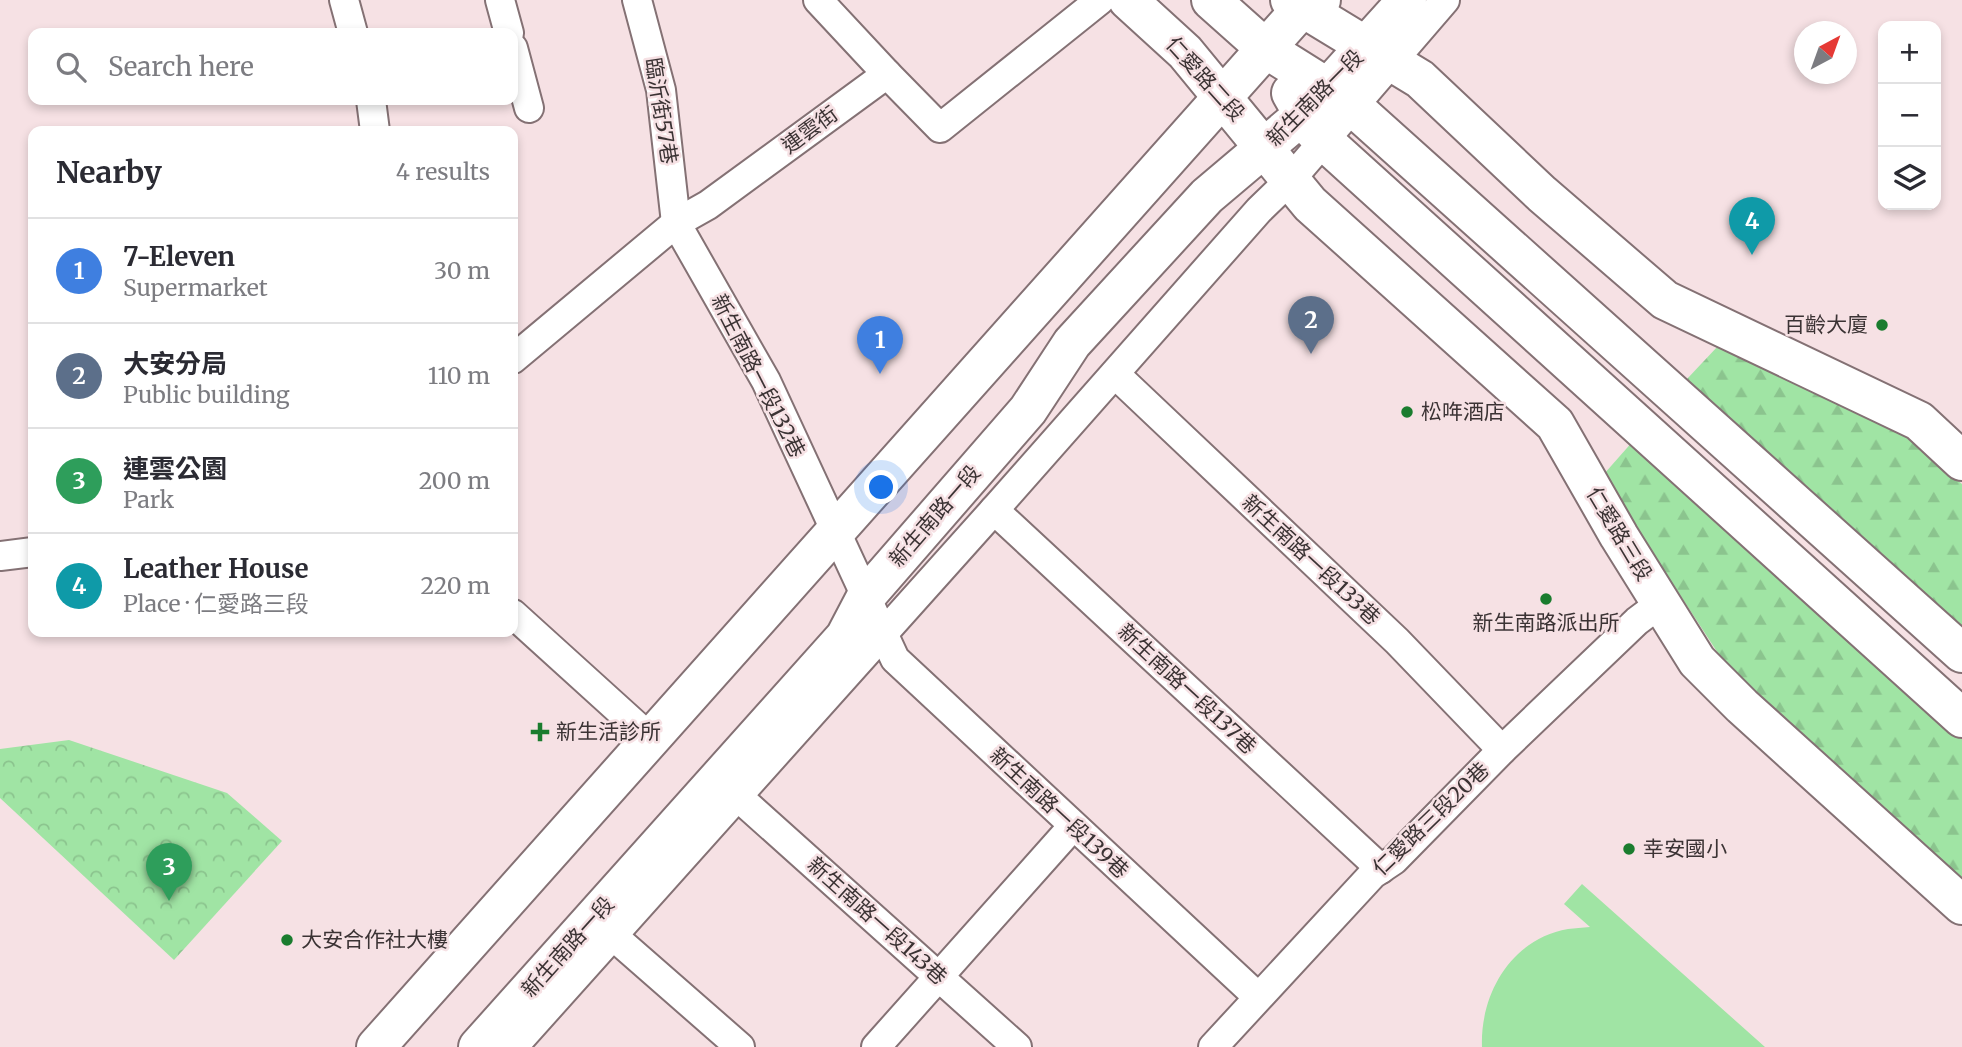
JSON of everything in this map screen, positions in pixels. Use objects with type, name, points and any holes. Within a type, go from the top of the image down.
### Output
[{"type":"main road","name":"仁愛路二段","points":[[1128,0],[1185,52],[1277,163]]},
{"type":"main road","points":[[1211,0],[1330,109],[1962,718]]},
{"type":"main road","name":"新生南路一段","points":[[478,1047],[845,637],[876,615],[1028,410],[1072,343],[1207,196],[1277,163],[1330,109],[1378,54],[1407,0]]},
{"type":"main road","points":[[376,1047],[1305,2],[1378,54],[1420,79],[1542,194],[1665,300],[1919,421],[1962,461]]},
{"type":"main road","points":[[1330,109],[1962,653]]},
{"type":"main road","name":"仁愛路三段","points":[[1277,163],[1310,204],[1555,424],[1619,536],[1697,661],[1742,706],[1962,905]]},
{"type":"street","points":[[344,0],[352,28]]},
{"type":"street","points":[[500,0],[508,28]]},
{"type":"street","name":"臨沂街57巷","points":[[637,0],[662,90],[677,223]]},
{"type":"street","points":[[818,0],[940,128],[1100,0]]},
{"type":"street","name":"新生南路一段","points":[[1378,54],[1444,0]]},
{"type":"street","points":[[518,68],[528,108]]},
{"type":"street","name":"連雲街","points":[[518,355],[677,223],[708,205],[887,74]]},
{"type":"street","points":[[372,105],[374,126]]},
{"type":"street","name":"新生南路一段","points":[[513,1047],[736,795],[876,615],[994,510],[1259,209],[1277,163]]},
{"type":"street","name":"新生南路一段132巷","points":[[677,223],[766,382],[876,615]]},
{"type":"street","name":"新生南路一段133巷","points":[[1115,374],[1397,641],[1502,750]]},
{"type":"street","name":"新生南路一段137巷","points":[[994,510],[1381,869]]},
{"type":"street","points":[[0,556],[28,553]]},
{"type":"street","name":"仁愛路三段20巷","points":[[1213,1047],[1373,874],[1394,860],[1502,750],[1637,621],[1661,603]]},
{"type":"street","name":"新生南路一段139巷","points":[[876,615],[895,659],[1258,997]]},
{"type":"street","points":[[518,619],[651,739]]},
{"type":"street","name":"新生南路一段143巷","points":[[736,795],[1017,1047]]},
{"type":"street","points":[[876,1047],[1073,825]]},
{"type":"street","points":[[612,935],[740,1047]]},
{"type":"green space","points":[[1718,346],[1903,433],[1962,484],[1962,627],[1687,379]]},
{"type":"green space","points":[[1634,440],[1962,736],[1962,881],[1727,667],[1604,474]]},
{"type":"green space","points":[[69,740],[227,793],[282,841],[174,960],[0,798],[0,749]]},
{"type":"green space","points":[[1582,884],[1765,1047],[1482,1047],[1483,1027],[1493,989],[1515,957],[1530,944],[1548,935],[1568,929],[1590,927],[1564,904]]},
{"type":"place","name":"Leather House","points":[[1752,255]]},
{"type":"place","name":"百齡大廈","points":[[1882,325]]},
{"type":"place","name":"大安分局","points":[[1311,354]]},
{"type":"place","name":"7-Eleven","points":[[880,374]]},
{"type":"place","name":"松哖酒店","points":[[1407,412]]},
{"type":"place","name":"新生南路派出所","points":[[1546,599]]},
{"type":"place","name":"新生活診所","points":[[540,732]]},
{"type":"place","name":"幸安國小","points":[[1629,849]]},
{"type":"place","name":"連雲公園","points":[[169,901]]},
{"type":"place","name":"大安合作社大樓","points":[[287,940]]}]
